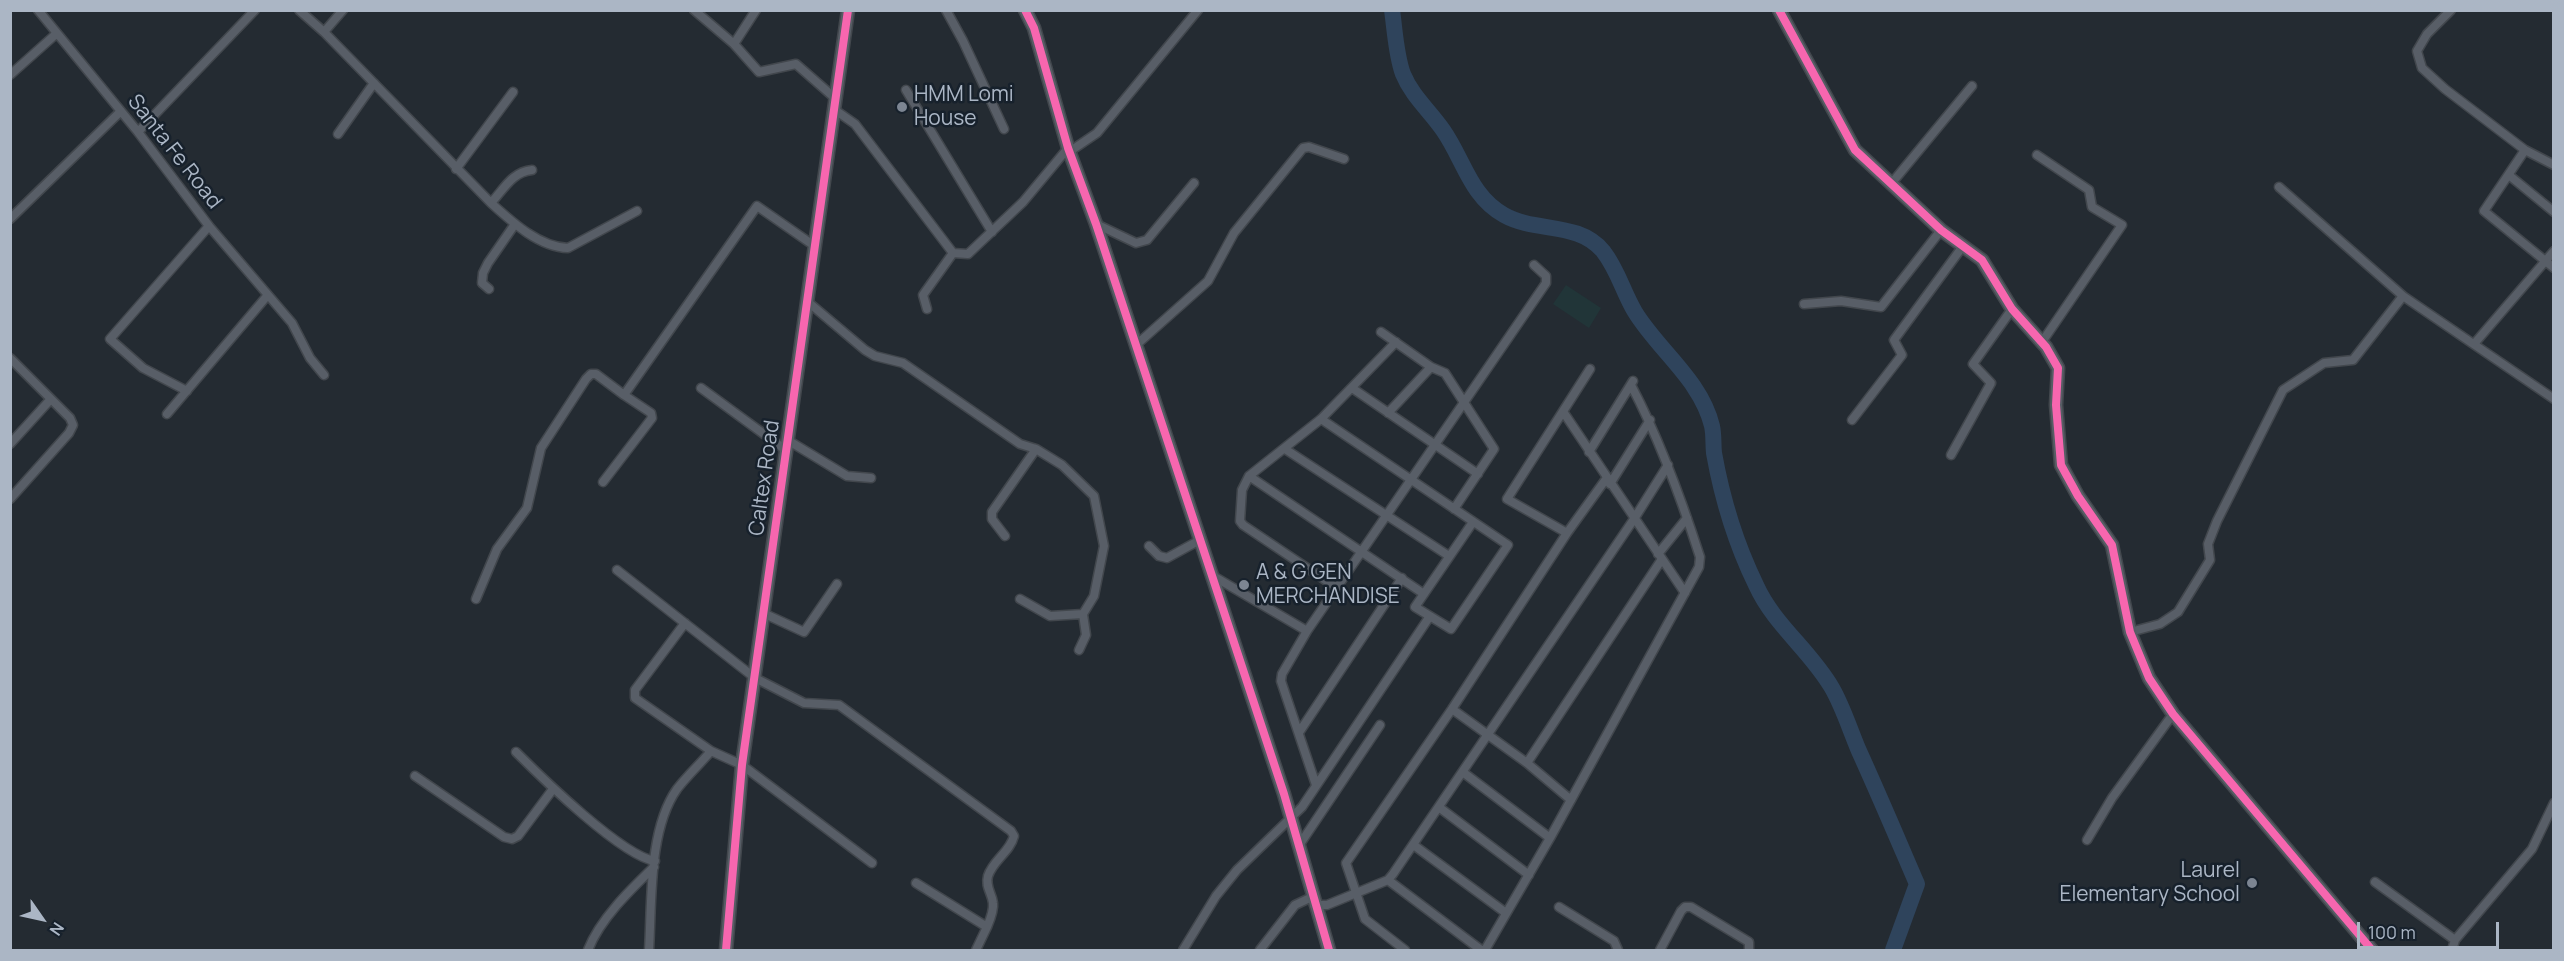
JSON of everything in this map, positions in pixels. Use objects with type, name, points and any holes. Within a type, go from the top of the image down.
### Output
[{"type":"street","points":[[138,132],[255,10]]},
{"type":"street","points":[[299,10],[324,32],[491,203],[515,224],[537,238],[568,248],[637,211]]},
{"type":"street","points":[[324,32],[343,10]]},
{"type":"street","points":[[694,10],[734,44],[759,72],[796,64],[855,124],[953,253],[968,254],[1023,202],[1069,150],[1097,133],[1198,10]]},
{"type":"street","points":[[734,44],[756,10]]},
{"type":"street","name":"Caltex Road","points":[[726,951],[742,765],[848,10]]},
{"type":"street","points":[[946,10],[1004,129]]},
{"type":"street","points":[[1025,10],[1034,28],[1069,150],[1096,224],[1213,576],[1329,951]]},
{"type":"street","points":[[1779,10],[1855,150],[1941,230],[1982,260],[2013,309],[2042,342],[2058,368],[2056,405],[2061,465],[2078,496],[2112,545],[2130,632],[2149,678],[2173,714],[2372,951]]},
{"type":"street","points":[[2451,10],[2427,34],[2417,51],[2422,68],[2445,89],[2524,150],[2553,165]]},
{"type":"street","name":"Santa Fe Road","points":[[38,11],[138,132],[208,226],[110,339],[143,368],[187,391]]},
{"type":"street","points":[[10,75],[56,34]]},
{"type":"street","points":[[338,134],[374,83]]},
{"type":"street","points":[[1891,184],[1971,86]]},
{"type":"street","points":[[906,90],[992,232]]},
{"type":"street","points":[[456,169],[513,93]]},
{"type":"street","points":[[10,219],[121,111]]},
{"type":"street","points":[[1135,346],[1208,281],[1234,233],[1303,148],[1310,147],[1344,159]]},
{"type":"street","points":[[2524,150],[2510,176],[2484,211],[2553,268]]},
{"type":"street","points":[[2037,155],[2089,190],[2092,207],[2122,225],[2042,342]]},
{"type":"street","points":[[491,203],[513,176],[522,171],[532,170]]},
{"type":"street","points":[[2510,176],[2553,212]]},
{"type":"street","points":[[1096,224],[1136,243],[1147,240],[1194,183]]},
{"type":"street","points":[[2279,187],[2403,296],[2553,399]]},
{"type":"street","points":[[624,395],[701,289],[754,207],[762,206],[816,247]]},
{"type":"street","points":[[489,289],[483,284],[483,273],[515,224]]},
{"type":"street","points":[[208,226],[292,323],[310,358],[324,375]]},
{"type":"street","points":[[1804,304],[1841,301],[1881,308],[1941,230]]},
{"type":"street","points":[[1852,420],[1902,355],[1894,340],[1963,246]]},
{"type":"street","points":[[2474,344],[2553,251]]},
{"type":"street","points":[[927,309],[923,295],[953,253]]},
{"type":"street","points":[[1316,785],[1281,681],[1285,668],[1307,631],[1435,442],[1464,404],[1546,283],[1546,276],[1534,265]]},
{"type":"street","points":[[167,414],[267,296]]},
{"type":"street","points":[[2130,632],[2172,619],[2198,580],[2210,560],[2208,544],[2217,521],[2283,390],[2324,363],[2354,360],[2403,296]]},
{"type":"street","points":[[808,302],[865,350],[875,356],[903,363],[1020,444],[1036,449],[1062,465],[1094,496],[1104,546],[1094,596],[1083,614],[1086,635],[1079,650]]},
{"type":"street","points":[[1951,455],[1991,383],[1973,364],[2013,309]]},
{"type":"street","points":[[1381,332],[1431,367],[1445,373],[1494,449],[1454,509]]},
{"type":"street","points":[[1337,588],[1240,521],[1242,490],[1250,476],[1321,418],[1396,342]]},
{"type":"street","points":[[10,358],[70,418],[73,425],[69,433],[10,499]]},
{"type":"street","points":[[1388,413],[1431,367]]},
{"type":"street","points":[[1567,533],[1507,499],[1590,369]]},
{"type":"street","points":[[476,599],[497,549],[527,508],[541,448],[591,374],[596,374],[651,413],[652,418],[603,482]]},
{"type":"street","points":[[1388,880],[1483,951],[1550,838],[1699,567],[1700,557],[1668,465],[1632,383],[1589,452]]},
{"type":"street","points":[[701,387],[788,446],[847,477],[871,478]]},
{"type":"street","points":[[1352,388],[1435,442],[1478,474]]},
{"type":"street","points":[[10,444],[50,400]]},
{"type":"street","points":[[1564,413],[1608,482],[1685,593]]},
{"type":"street","points":[[1321,418],[1508,545],[1451,629],[1415,607],[1473,522]]},
{"type":"street","points":[[1405,951],[1365,919],[1346,863],[1452,709],[1567,533],[1608,482],[1650,420]]},
{"type":"street","points":[[1005,536],[992,519],[992,513],[1036,449]]},
{"type":"street","points":[[1285,449],[1449,556]]},
{"type":"street","points":[[1260,950],[1295,905],[1313,901],[1327,905],[1388,880],[1415,846],[1668,465]]},
{"type":"street","points":[[1250,476],[1424,594]]},
{"type":"street","points":[[1527,763],[1687,518]]},
{"type":"street","points":[[1149,546],[1160,556],[1167,558],[1200,540]]},
{"type":"street","points":[[617,570],[755,678],[804,703],[839,705],[1011,831],[1014,836],[1013,842],[992,866],[987,878],[987,889],[993,903],[987,927],[976,951]]},
{"type":"street","points":[[1213,576],[1307,631]]},
{"type":"street","points":[[1299,730],[1402,578]]},
{"type":"street","points":[[765,614],[800,633],[804,632],[837,584]]},
{"type":"street","points":[[1020,598],[1050,616],[1083,614]]},
{"type":"street","points":[[1183,951],[1216,896],[1237,870],[1290,820],[1316,785],[1430,616]]},
{"type":"street","points":[[686,623],[634,694],[646,708],[711,751],[742,765],[872,863]]},
{"type":"street","points":[[1452,709],[1527,763],[1571,800]]},
{"type":"street","points":[[2087,840],[2112,798],[2173,714]]},
{"type":"street","points":[[1298,847],[1380,725]]},
{"type":"street","points":[[649,951],[654,864],[669,804],[677,789],[711,751]]},
{"type":"street","points":[[516,752],[553,789],[638,856],[654,864]]},
{"type":"street","points":[[1464,773],[1550,838]]},
{"type":"street","points":[[415,776],[504,837],[512,839],[518,836],[553,789]]},
{"type":"street","points":[[2452,951],[2455,940],[2532,849],[2553,803]]},
{"type":"street","points":[[1440,808],[1529,874]]},
{"type":"street","points":[[1415,846],[1506,913]]},
{"type":"street","points":[[588,951],[593,938],[654,864]]},
{"type":"street","points":[[2375,882],[2455,940]]},
{"type":"street","points":[[916,883],[987,927]]},
{"type":"street","points":[[1559,907],[1614,941],[1618,951]]},
{"type":"street","points":[[1660,951],[1681,911],[1685,907],[1691,907],[1739,934],[1749,942],[1749,951]]},
{"type":"green space","points":[[1566,285],[1601,308],[1589,328],[1553,304]]},
{"type":"waterway","points":[[1392,10],[1403,74],[1416,96],[1450,141],[1475,188],[1492,207],[1504,215],[1529,224],[1581,235],[1603,251],[1617,273],[1635,312],[1689,380],[1707,409],[1712,426],[1714,453],[1721,487],[1736,537],[1749,569],[1772,613],[1823,674],[1836,695],[1917,884],[1893,950]]},
{"type":"cycle path","points":[[726,950],[742,765],[848,10]]},
{"type":"cycle path","points":[[1025,10],[1034,28],[1068,148],[1096,224],[1284,794],[1329,950]]},
{"type":"cycle path","points":[[1779,10],[1855,150],[1941,230],[1982,260],[2012,309],[2046,347],[2058,368],[2056,405],[2061,465],[2078,496],[2112,545],[2130,632],[2149,678],[2173,714],[2372,950]]},
{"type":"place","name":"HMM Lomi House","points":[[902,107]]},
{"type":"place","name":"A & G GEN MERCHANDISE","points":[[1244,585]]},
{"type":"place","name":"Laurel Elementary School","points":[[2252,883]]}]
